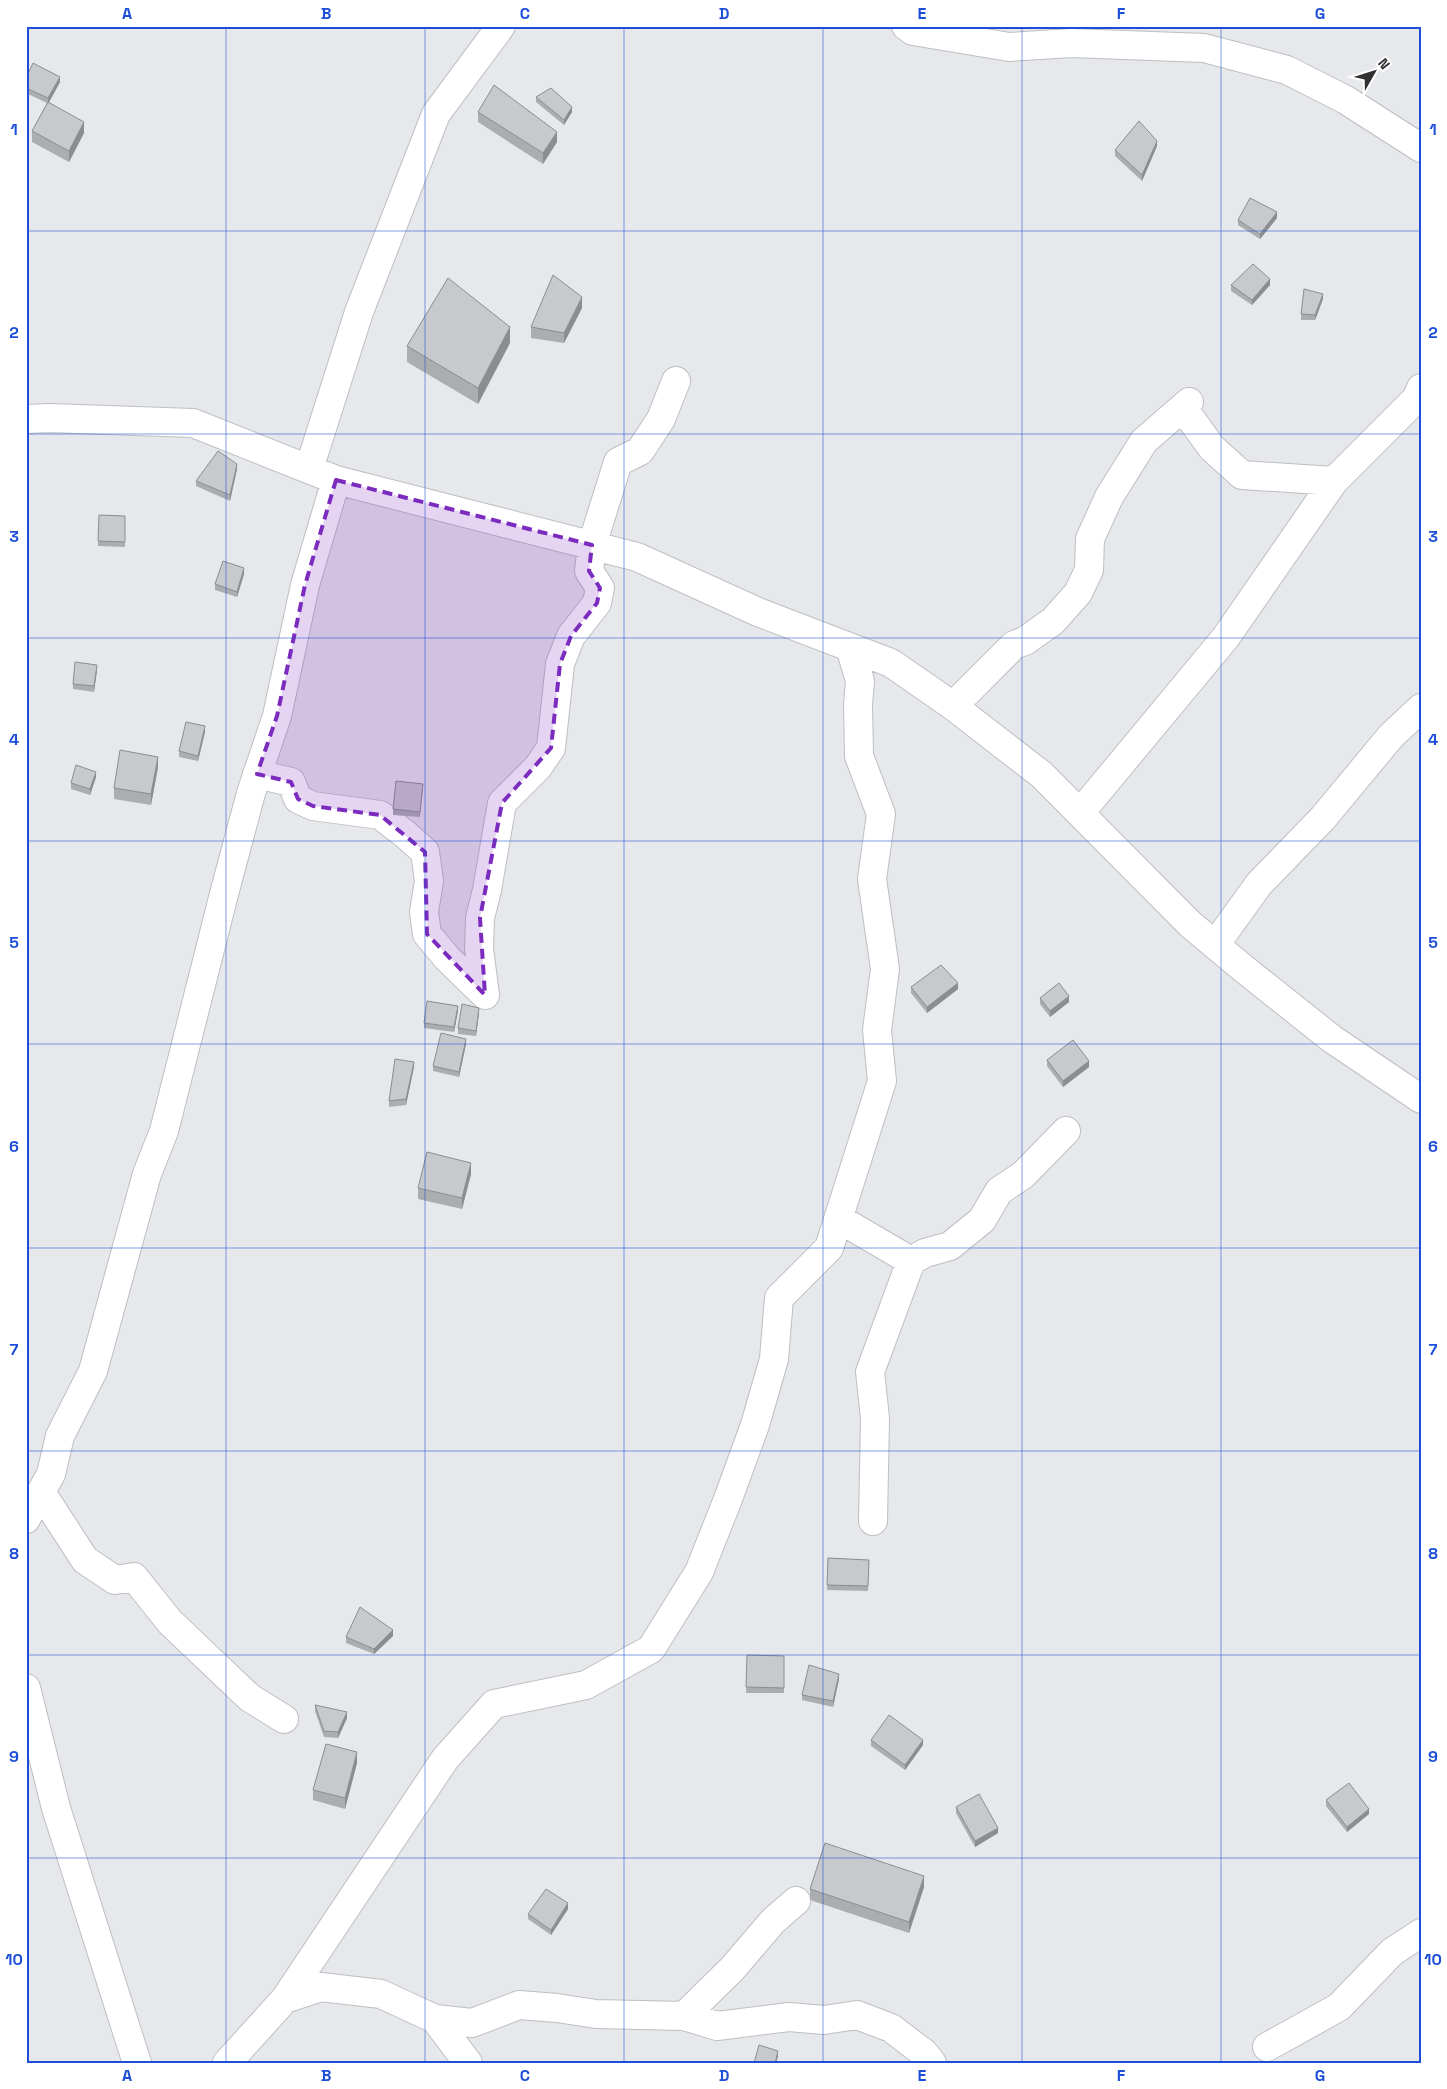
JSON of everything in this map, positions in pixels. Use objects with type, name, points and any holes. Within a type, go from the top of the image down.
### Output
[{"type":"street","points":[[309,470],[359,312],[436,114],[501,26]]},
{"type":"street","points":[[906,26],[913,31],[1009,47],[1072,43],[1204,48],[1287,70],[1346,100],[1421,148]]},
{"type":"street","points":[[257,774],[291,782],[298,799],[313,806],[380,815],[425,852],[429,881],[424,912],[427,934],[447,958],[485,995],[479,949],[480,918],[487,890],[502,803],[538,767],[551,748],[560,664],[571,636],[597,603],[600,588],[590,571],[592,545],[618,462],[640,450],[661,419],[676,381]]},
{"type":"street","points":[[1080,814],[1226,637],[1334,481],[1419,397]]},
{"type":"street","points":[[953,706],[1014,645],[1025,640],[1053,621],[1078,593],[1089,570],[1090,539],[1109,496],[1144,441],[1186,405],[1212,448],[1242,475],[1334,481]]},
{"type":"street","points":[[26,419],[193,423],[336,480],[637,557],[758,612],[891,663],[953,706],[1042,775],[1134,869],[1215,945],[1332,1039],[1421,1099]]},
{"type":"street","points":[[26,1519],[51,1474],[60,1436],[93,1371],[147,1174],[164,1131],[197,996],[257,774],[277,716],[305,585],[336,480]]},
{"type":"street","points":[[227,2063],[285,1999],[445,1759],[494,1704],[586,1685],[651,1649],[700,1572],[755,1425],[774,1359],[779,1298],[829,1248],[882,1081],[877,1030],[885,970],[872,879],[881,814],[858,756],[860,681],[850,647]]},
{"type":"street","points":[[1215,945],[1259,884],[1322,818],[1391,736],[1421,708]]},
{"type":"street","points":[[873,1522],[875,1418],[870,1372],[911,1261],[925,1253],[950,1246],[982,1220],[999,1191],[1023,1175],[1066,1131]]},
{"type":"street","points":[[839,1219],[911,1261]]},
{"type":"street","points":[[41,1492],[85,1560],[115,1580],[134,1577],[170,1622],[250,1698],[284,1719]]},
{"type":"street","points":[[26,1688],[56,1808],[136,2063]]},
{"type":"street","points":[[684,2016],[732,1969],[773,1921],[796,1901]]},
{"type":"street","points":[[1267,2048],[1339,2007],[1392,1952],[1421,1933]]},
{"type":"street","points":[[285,1999],[321,1987],[381,1994],[435,2019],[472,2023],[519,2005],[596,2014],[684,2016],[717,2026],[789,2016],[824,2020],[857,2015],[891,2028],[924,2053],[932,2063]]},
{"type":"street","points":[[435,2019],[468,2063]]},
{"type":"highlighted area","points":[[336,480],[592,545],[589,571],[600,588],[597,603],[571,636],[560,664],[551,748],[502,803],[480,918],[485,995],[427,934],[425,852],[380,815],[313,806],[298,799],[291,782],[257,774],[277,716],[305,585]]},
{"type":"building","points":[[33,63],[60,77],[48,98],[26,88],[26,78]]},
{"type":"building","points":[[494,85],[557,132],[543,153],[478,112]]},
{"type":"building","points":[[551,88],[572,107],[564,120],[536,97]]},
{"type":"building","points":[[48,102],[84,122],[69,151],[32,131]]},
{"type":"building","points":[[1139,121],[1157,141],[1142,175],[1115,150]]},
{"type":"building","points":[[1250,198],[1277,212],[1260,234],[1238,220]]},
{"type":"building","points":[[1253,264],[1270,279],[1252,300],[1231,285]]},
{"type":"building","points":[[553,275],[582,297],[564,333],[531,327]]},
{"type":"building","points":[[448,278],[510,327],[478,388],[407,346]]},
{"type":"building","points":[[1304,289],[1323,294],[1315,315],[1301,314]]},
{"type":"building","points":[[218,451],[237,464],[230,495],[196,481]]},
{"type":"building","points":[[99,515],[125,516],[125,542],[98,541]]},
{"type":"building","points":[[223,561],[244,568],[237,592],[215,584]]},
{"type":"building","points":[[75,662],[97,665],[94,686],[73,684]]},
{"type":"building","points":[[186,722],[205,726],[198,756],[179,751]]},
{"type":"building","points":[[120,750],[158,757],[151,794],[114,788]]},
{"type":"building","points":[[76,765],[96,772],[90,789],[71,783]]},
{"type":"building","points":[[396,781],[423,784],[420,812],[393,809]]},
{"type":"building","points":[[941,965],[958,983],[927,1007],[911,987]]},
{"type":"building","points":[[1059,983],[1069,996],[1050,1011],[1040,998]]},
{"type":"building","points":[[427,1001],[458,1006],[454,1027],[424,1023]]},
{"type":"building","points":[[462,1004],[479,1008],[476,1031],[458,1028]]},
{"type":"building","points":[[441,1033],[466,1039],[459,1072],[433,1066]]},
{"type":"building","points":[[1073,1040],[1089,1061],[1063,1081],[1047,1060]]},
{"type":"building","points":[[395,1059],[414,1062],[406,1099],[389,1101]]},
{"type":"building","points":[[427,1152],[471,1163],[462,1198],[418,1188]]},
{"type":"building","points":[[828,1558],[869,1560],[868,1586],[827,1585]]},
{"type":"building","points":[[360,1607],[393,1630],[374,1649],[346,1637]]},
{"type":"building","points":[[747,1655],[784,1656],[784,1688],[746,1687]]},
{"type":"building","points":[[809,1665],[839,1674],[833,1701],[802,1695]]},
{"type":"building","points":[[315,1705],[347,1712],[338,1732],[324,1731]]},
{"type":"building","points":[[889,1715],[923,1740],[905,1765],[871,1740]]},
{"type":"building","points":[[326,1744],[357,1752],[345,1798],[313,1790]]},
{"type":"building","points":[[1349,1783],[1369,1809],[1347,1827],[1326,1800]]},
{"type":"building","points":[[979,1794],[998,1828],[975,1841],[956,1807]]},
{"type":"building","points":[[825,1843],[924,1876],[909,1922],[810,1889]]},
{"type":"building","points":[[546,1889],[568,1903],[551,1930],[528,1914]]},
{"type":"building","points":[[759,2045],[778,2051],[775,2063],[754,2063]]}]
